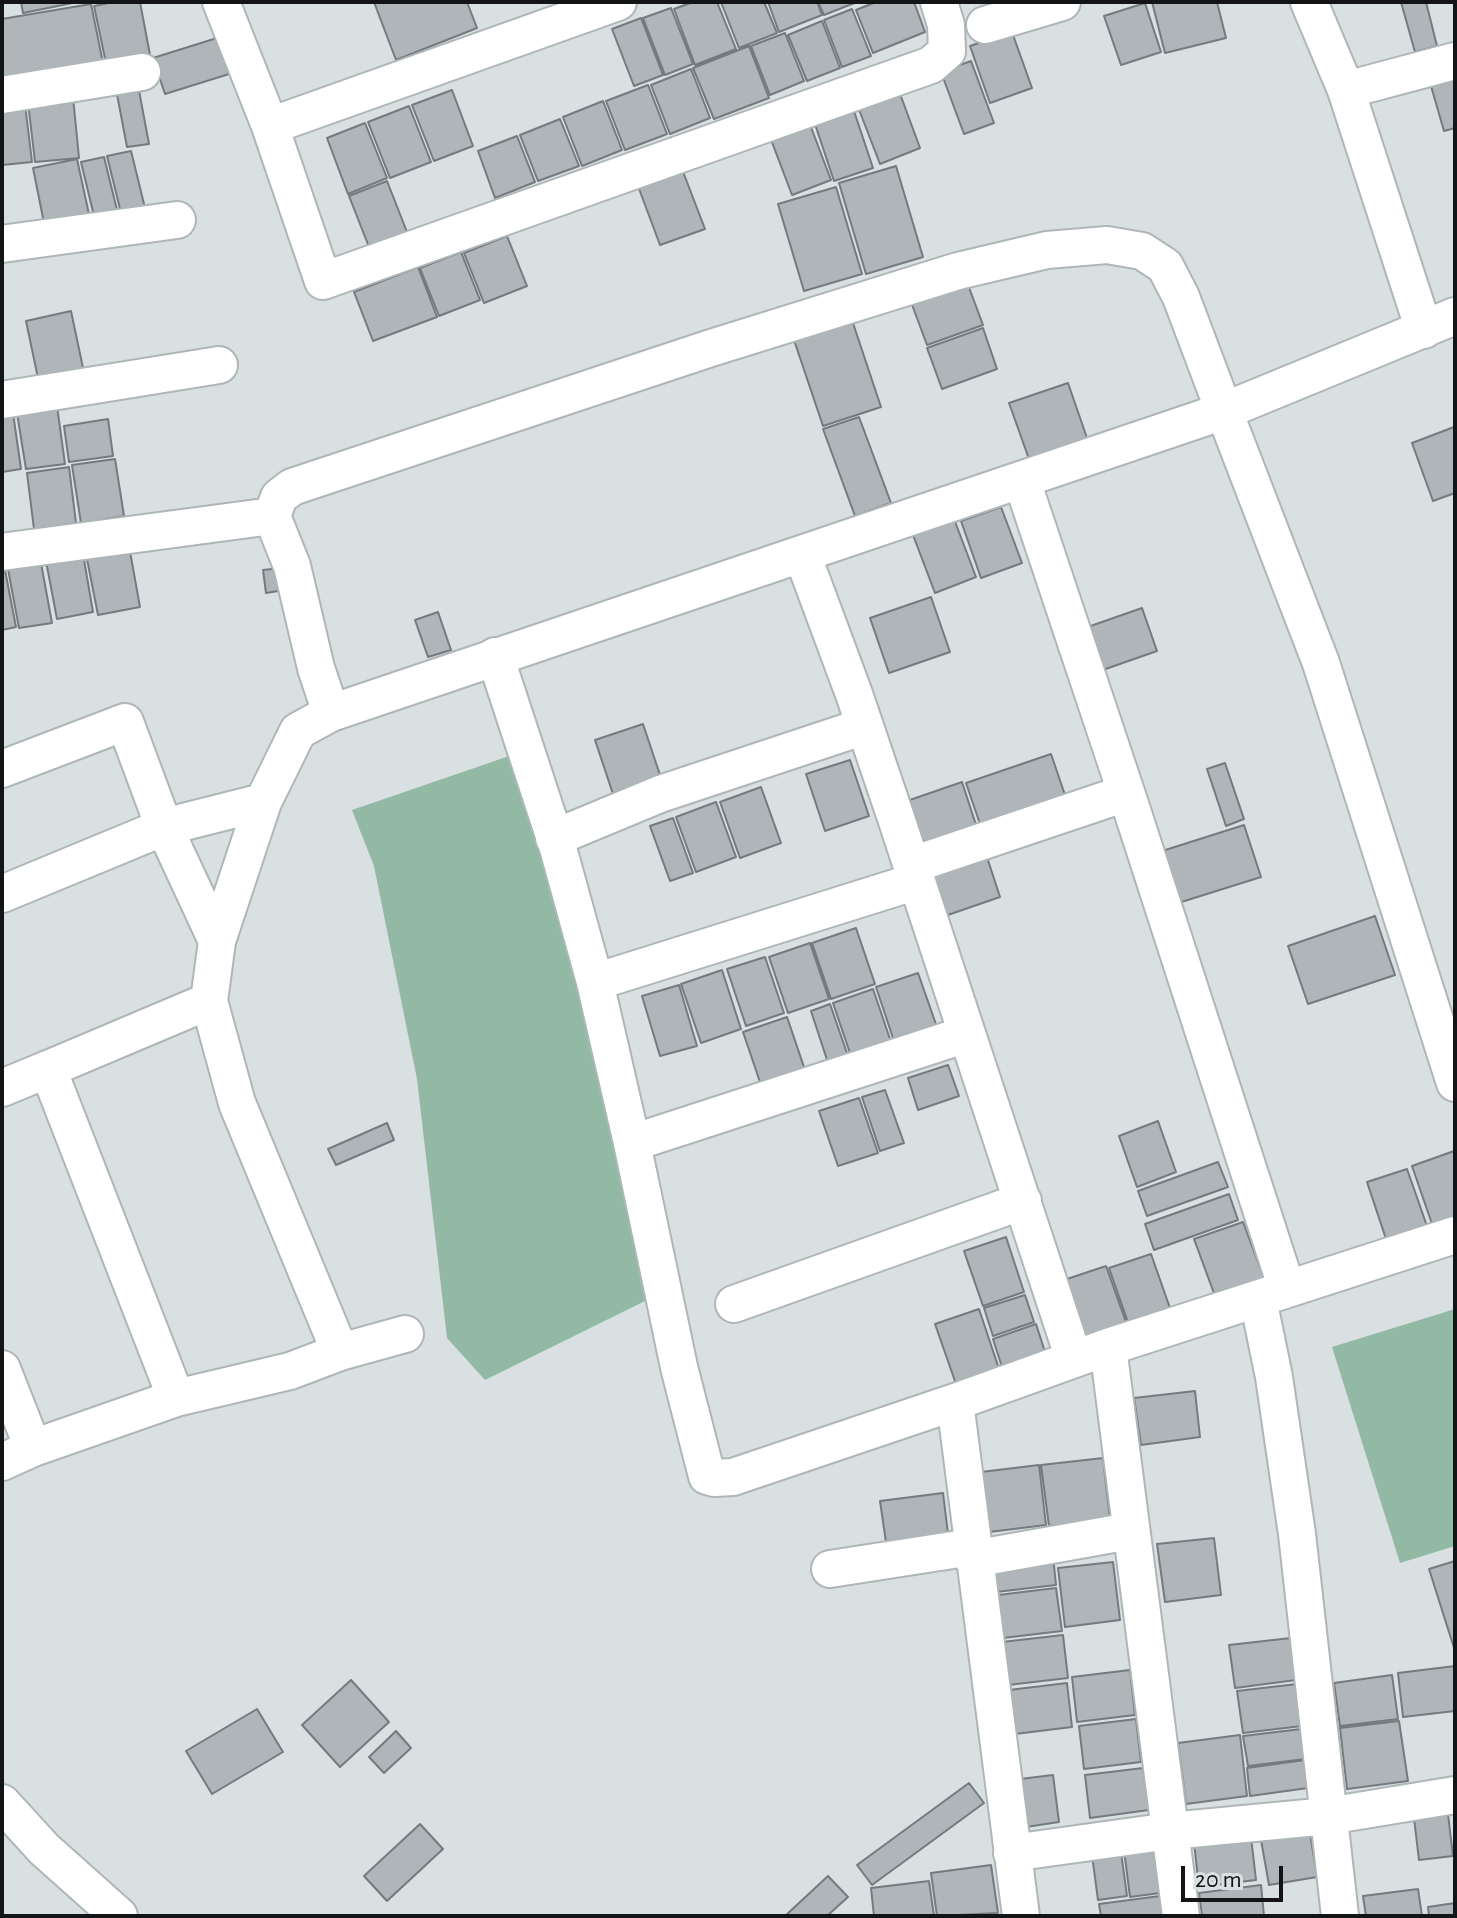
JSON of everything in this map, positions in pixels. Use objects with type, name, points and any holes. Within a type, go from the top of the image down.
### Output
[{"type":"street","points":[[221,2],[270,126],[323,281],[931,65],[947,51],[946,25],[939,2]]},
{"type":"street","points":[[270,126],[618,2]]},
{"type":"street","points":[[985,25],[1062,2]]},
{"type":"street","points":[[340,1352],[237,1103],[209,1001],[217,941],[263,802],[298,731],[331,713],[495,656],[1224,411],[1440,323],[1309,2]]},
{"type":"street","points":[[1346,90],[1455,61]]},
{"type":"street","points":[[2,95],[142,72]]},
{"type":"street","points":[[2,244],[177,220]]},
{"type":"street","points":[[331,713],[316,668],[292,566],[272,516],[279,497],[292,487],[711,348],[958,271],[1047,250],[1107,245],[1142,251],[1165,266],[1181,297],[1321,663],[1455,1083]]},
{"type":"street","points":[[2,400],[219,365]]},
{"type":"street","points":[[1022,481],[1126,793],[1272,1294],[1274,1377],[1297,1534],[1340,1916]]},
{"type":"street","points":[[2,552],[272,516]]},
{"type":"street","points":[[802,554],[865,726],[1074,1359]]},
{"type":"street","points":[[495,656],[554,838],[595,982],[679,1367],[707,1476],[733,1477],[1108,1347],[1455,1235]]},
{"type":"street","points":[[2,769],[125,722],[164,827],[217,941]]},
{"type":"street","points":[[554,838],[660,794],[865,726]]},
{"type":"street","points":[[595,982],[914,873],[1126,793]]},
{"type":"street","points":[[2,894],[164,827],[263,802]]},
{"type":"street","points":[[2,1088],[209,1001]]},
{"type":"street","points":[[632,1143],[967,1034]]},
{"type":"street","points":[[48,1069],[176,1398]]},
{"type":"street","points":[[734,1304],[1023,1201]]},
{"type":"street","points":[[2,1369],[18,1455],[176,1398],[290,1371],[340,1352],[405,1334]]},
{"type":"street","points":[[1108,1347],[1181,1916]]},
{"type":"street","points":[[955,1402],[1021,1916]]},
{"type":"street","points":[[830,1569],[1130,1531]]},
{"type":"street","points":[[1012,1853],[1170,1831],[1328,1816],[1455,1795]]},
{"type":"street","points":[[2,1803],[44,1849],[119,1916]]},
{"type":"green space","points":[[515,754],[576,947],[649,1299],[485,1380],[447,1338],[417,1079],[374,866],[352,810]]},
{"type":"green space","points":[[1455,1309],[1455,1546],[1400,1563],[1332,1347]]},
{"type":"building","points":[[21,2],[78,2],[23,13]]},
{"type":"building","points":[[140,2],[150,55],[106,63],[94,6]]},
{"type":"building","points":[[374,2],[467,2],[477,28],[396,60]]},
{"type":"building","points":[[693,2],[717,2],[736,49],[695,65],[674,9]]},
{"type":"building","points":[[721,2],[764,2],[777,33],[739,48]]},
{"type":"building","points":[[768,2],[817,2],[822,15],[779,32]]},
{"type":"building","points":[[818,2],[857,2],[824,15]]},
{"type":"building","points":[[876,2],[914,2],[925,32],[873,53],[856,10]]},
{"type":"building","points":[[1152,2],[1217,2],[1226,38],[1165,53]]},
{"type":"building","points":[[1401,2],[1426,2],[1437,46],[1415,52]]},
{"type":"building","points":[[1145,3],[1161,52],[1121,65],[1104,16]]},
{"type":"building","points":[[91,4],[103,63],[3,82],[2,19]]},
{"type":"building","points":[[671,8],[693,64],[665,75],[643,18]]},
{"type":"building","points":[[852,9],[871,56],[842,67],[824,20]]},
{"type":"building","points":[[641,18],[663,75],[634,86],[612,29]]},
{"type":"building","points":[[822,21],[840,68],[807,81],[788,35]]},
{"type":"building","points":[[1012,32],[1032,88],[990,103],[970,46]]},
{"type":"building","points":[[785,33],[804,81],[770,95],[751,46]]},
{"type":"building","points":[[217,38],[229,74],[165,94],[153,58]]},
{"type":"building","points":[[749,46],[769,98],[714,119],[693,68]]},
{"type":"building","points":[[971,61],[994,123],[964,134],[941,72]]},
{"type":"building","points":[[691,69],[710,118],[670,134],[651,85]]},
{"type":"building","points":[[1455,79],[1455,128],[1444,131],[1431,86]]},
{"type":"building","points":[[138,85],[149,144],[127,147],[116,89]]},
{"type":"building","points":[[648,85],[667,134],[625,150],[606,101]]},
{"type":"building","points":[[452,90],[473,146],[434,161],[412,105]]},
{"type":"building","points":[[899,91],[920,148],[880,164],[858,107]]},
{"type":"building","points":[[73,97],[79,158],[35,162],[28,102]]},
{"type":"building","points":[[603,101],[622,150],[582,166],[563,117]]},
{"type":"building","points":[[25,104],[32,162],[2,165],[2,106]]},
{"type":"building","points":[[409,106],[431,162],[390,178],[368,122]]},
{"type":"building","points":[[853,108],[873,168],[834,181],[814,121]]},
{"type":"building","points":[[560,119],[579,166],[538,181],[520,135]]},
{"type":"building","points":[[809,122],[831,180],[792,195],[770,137]]},
{"type":"building","points":[[365,123],[387,178],[348,194],[327,138]]},
{"type":"building","points":[[517,136],[535,182],[495,198],[478,151]]},
{"type":"building","points":[[131,151],[145,208],[121,213],[107,156]]},
{"type":"building","points":[[104,157],[118,214],[95,220],[81,162]]},
{"type":"building","points":[[77,159],[90,219],[45,228],[33,168]]},
{"type":"building","points":[[896,166],[923,257],[866,274],[839,183]]},
{"type":"building","points":[[682,169],[705,229],[660,245],[638,186]]},
{"type":"building","points":[[387,181],[407,232],[369,247],[349,196]]},
{"type":"building","points":[[836,187],[862,274],[804,291],[778,204]]},
{"type":"building","points":[[507,236],[527,286],[484,303],[464,253]]},
{"type":"building","points":[[461,252],[480,300],[439,316],[420,268]]},
{"type":"building","points":[[418,267],[437,317],[373,341],[354,292]]},
{"type":"building","points":[[967,282],[983,325],[927,345],[911,302]]},
{"type":"building","points":[[71,311],[83,368],[38,378],[26,321]]},
{"type":"building","points":[[852,320],[881,407],[823,426],[794,340]]},
{"type":"building","points":[[983,328],[997,369],[942,389],[927,348]]},
{"type":"building","points":[[1068,383],[1087,438],[1029,459],[1009,403]]},
{"type":"building","points":[[57,406],[65,464],[26,469],[17,413]]},
{"type":"building","points":[[13,413],[21,469],[2,472],[2,414]]},
{"type":"building","points":[[859,417],[891,503],[855,516],[823,429]]},
{"type":"building","points":[[108,419],[113,456],[69,462],[64,426]]},
{"type":"building","points":[[1454,427],[1455,493],[1433,501],[1412,443]]},
{"type":"building","points":[[115,459],[124,516],[81,523],[72,465]]},
{"type":"building","points":[[69,467],[76,523],[34,529],[27,473]]},
{"type":"building","points":[[1001,507],[1022,563],[981,578],[961,521]]},
{"type":"building","points":[[954,519],[976,577],[935,593],[913,535]]},
{"type":"building","points":[[129,546],[140,607],[98,615],[86,554]]},
{"type":"building","points":[[83,554],[93,612],[57,619],[46,561]]},
{"type":"building","points":[[41,563],[52,623],[19,628],[8,569]]},
{"type":"building","points":[[281,568],[284,590],[266,593],[263,570]]},
{"type":"building","points":[[5,570],[16,627],[2,630],[2,571]]},
{"type":"building","points":[[931,597],[950,652],[889,673],[870,618]]},
{"type":"building","points":[[1142,608],[1157,651],[1097,672],[1082,629]]},
{"type":"building","points":[[438,612],[451,650],[428,657],[415,620]]},
{"type":"building","points":[[643,724],[661,778],[613,794],[595,740]]},
{"type":"building","points":[[1051,754],[1065,795],[980,824],[966,783]]},
{"type":"building","points":[[850,760],[869,816],[825,831],[806,774]]},
{"type":"building","points":[[1225,763],[1244,819],[1226,826],[1207,769]]},
{"type":"building","points":[[962,782],[976,825],[918,844],[904,802]]},
{"type":"building","points":[[761,787],[781,843],[740,858],[720,802]]},
{"type":"building","points":[[716,802],[736,857],[696,872],[676,817]]},
{"type":"building","points":[[673,818],[693,873],[670,881],[650,826]]},
{"type":"building","points":[[1244,825],[1261,877],[1175,904],[1159,852]]},
{"type":"building","points":[[986,854],[1000,897],[942,917],[927,874]]},
{"type":"building","points":[[1375,916],[1395,975],[1308,1004],[1288,946]]},
{"type":"building","points":[[856,928],[875,984],[831,999],[812,943]]},
{"type":"building","points":[[810,943],[829,999],[788,1013],[769,957]]},
{"type":"building","points":[[765,957],[784,1013],[746,1026],[727,969]]},
{"type":"building","points":[[722,970],[741,1029],[701,1043],[681,984]]},
{"type":"building","points":[[918,973],[938,1030],[895,1044],[876,987]]},
{"type":"building","points":[[679,985],[697,1046],[660,1056],[642,996]]},
{"type":"building","points":[[873,989],[892,1045],[852,1059],[833,1003]]},
{"type":"building","points":[[830,1004],[849,1059],[829,1066],[811,1011]]},
{"type":"building","points":[[787,1017],[806,1073],[762,1088],[743,1032]]},
{"type":"building","points":[[948,1065],[959,1096],[918,1110],[908,1078]]},
{"type":"building","points":[[885,1090],[904,1143],[880,1151],[862,1097]]},
{"type":"building","points":[[859,1098],[878,1153],[838,1166],[819,1111]]},
{"type":"building","points":[[1158,1121],[1176,1172],[1137,1187],[1119,1136]]},
{"type":"building","points":[[387,1123],[394,1140],[336,1165],[328,1149]]},
{"type":"building","points":[[1454,1151],[1455,1216],[1432,1224],[1412,1166]]},
{"type":"building","points":[[1218,1162],[1228,1187],[1147,1216],[1138,1191]]},
{"type":"building","points":[[1407,1169],[1427,1226],[1386,1239],[1367,1182]]},
{"type":"building","points":[[1229,1194],[1238,1220],[1154,1250],[1145,1224]]},
{"type":"building","points":[[1243,1222],[1264,1278],[1215,1296],[1194,1239]]},
{"type":"building","points":[[1006,1237],[1024,1292],[983,1306],[964,1251]]},
{"type":"building","points":[[1151,1254],[1171,1311],[1129,1325],[1109,1268]]},
{"type":"building","points":[[1106,1266],[1127,1325],[1081,1340],[1061,1281]]},
{"type":"building","points":[[1025,1295],[1034,1322],[993,1336],[984,1308]]},
{"type":"building","points":[[979,1309],[999,1369],[956,1384],[935,1324]]},
{"type":"building","points":[[1036,1324],[1045,1352],[1002,1367],[993,1339]]},
{"type":"building","points":[[1195,1391],[1200,1437],[1141,1445],[1134,1398]]},
{"type":"building","points":[[1103,1458],[1110,1519],[1049,1526],[1041,1465]]},
{"type":"building","points":[[1039,1465],[1046,1525],[989,1532],[981,1472]]},
{"type":"building","points":[[943,1493],[949,1542],[887,1549],[880,1501]]},
{"type":"building","points":[[1214,1538],[1221,1595],[1165,1602],[1157,1544]]},
{"type":"building","points":[[1053,1556],[1056,1585],[996,1592],[992,1563]]},
{"type":"building","points":[[1455,1561],[1455,1651],[1429,1569]]},
{"type":"building","points":[[1113,1562],[1120,1620],[1065,1627],[1058,1568]]},
{"type":"building","points":[[1056,1588],[1062,1631],[1003,1638],[998,1595]]},
{"type":"building","points":[[1063,1635],[1068,1678],[1008,1685],[1002,1642]]},
{"type":"building","points":[[1291,1638],[1296,1680],[1235,1688],[1229,1645]]},
{"type":"building","points":[[1455,1666],[1455,1711],[1403,1717],[1398,1673]]},
{"type":"building","points":[[1130,1670],[1135,1715],[1077,1722],[1072,1677]]},
{"type":"building","points":[[1392,1675],[1398,1719],[1340,1726],[1334,1683]]},
{"type":"building","points":[[351,1680],[389,1722],[340,1767],[302,1725]]},
{"type":"building","points":[[1067,1683],[1072,1727],[1015,1734],[1009,1690]]},
{"type":"building","points":[[1297,1684],[1302,1726],[1243,1733],[1237,1691]]},
{"type":"building","points":[[257,1709],[283,1752],[212,1794],[186,1751]]},
{"type":"building","points":[[1136,1719],[1141,1762],[1084,1769],[1079,1726]]},
{"type":"building","points":[[1399,1721],[1408,1781],[1347,1789],[1340,1728]]},
{"type":"building","points":[[1301,1729],[1305,1759],[1248,1766],[1243,1736]]},
{"type":"building","points":[[396,1731],[411,1748],[384,1773],[369,1757]]},
{"type":"building","points":[[1240,1735],[1247,1796],[1186,1804],[1178,1743]]},
{"type":"building","points":[[1305,1760],[1308,1788],[1250,1796],[1247,1768]]},
{"type":"building","points":[[1143,1768],[1149,1810],[1090,1818],[1085,1775]]},
{"type":"building","points":[[1053,1775],[1059,1822],[1026,1827],[1020,1779]]},
{"type":"building","points":[[969,1783],[984,1803],[872,1885],[857,1865]]},
{"type":"building","points":[[1447,1806],[1453,1856],[1419,1860],[1413,1810]]},
{"type":"building","points":[[420,1824],[443,1849],[387,1901],[364,1876]]},
{"type":"building","points":[[1310,1833],[1317,1877],[1269,1885],[1261,1840]]},
{"type":"building","points":[[1251,1837],[1256,1880],[1199,1887],[1194,1843]]},
{"type":"building","points":[[1153,1847],[1160,1893],[1130,1897],[1124,1850]]},
{"type":"building","points":[[1121,1852],[1127,1896],[1098,1900],[1092,1855]]},
{"type":"building","points":[[991,1865],[998,1913],[937,1916],[931,1873]]},
{"type":"building","points":[[828,1876],[848,1897],[827,1916],[785,1916]]},
{"type":"building","points":[[929,1881],[934,1916],[874,1916],[871,1888]]},
{"type":"building","points":[[1261,1885],[1264,1916],[1202,1916],[1199,1893]]},
{"type":"building","points":[[1418,1889],[1422,1916],[1366,1916],[1363,1896]]},
{"type":"building","points":[[1160,1896],[1162,1916],[1101,1916],[1099,1904]]},
{"type":"building","points":[[1455,1903],[1455,1916],[1429,1916],[1428,1907]]}]
